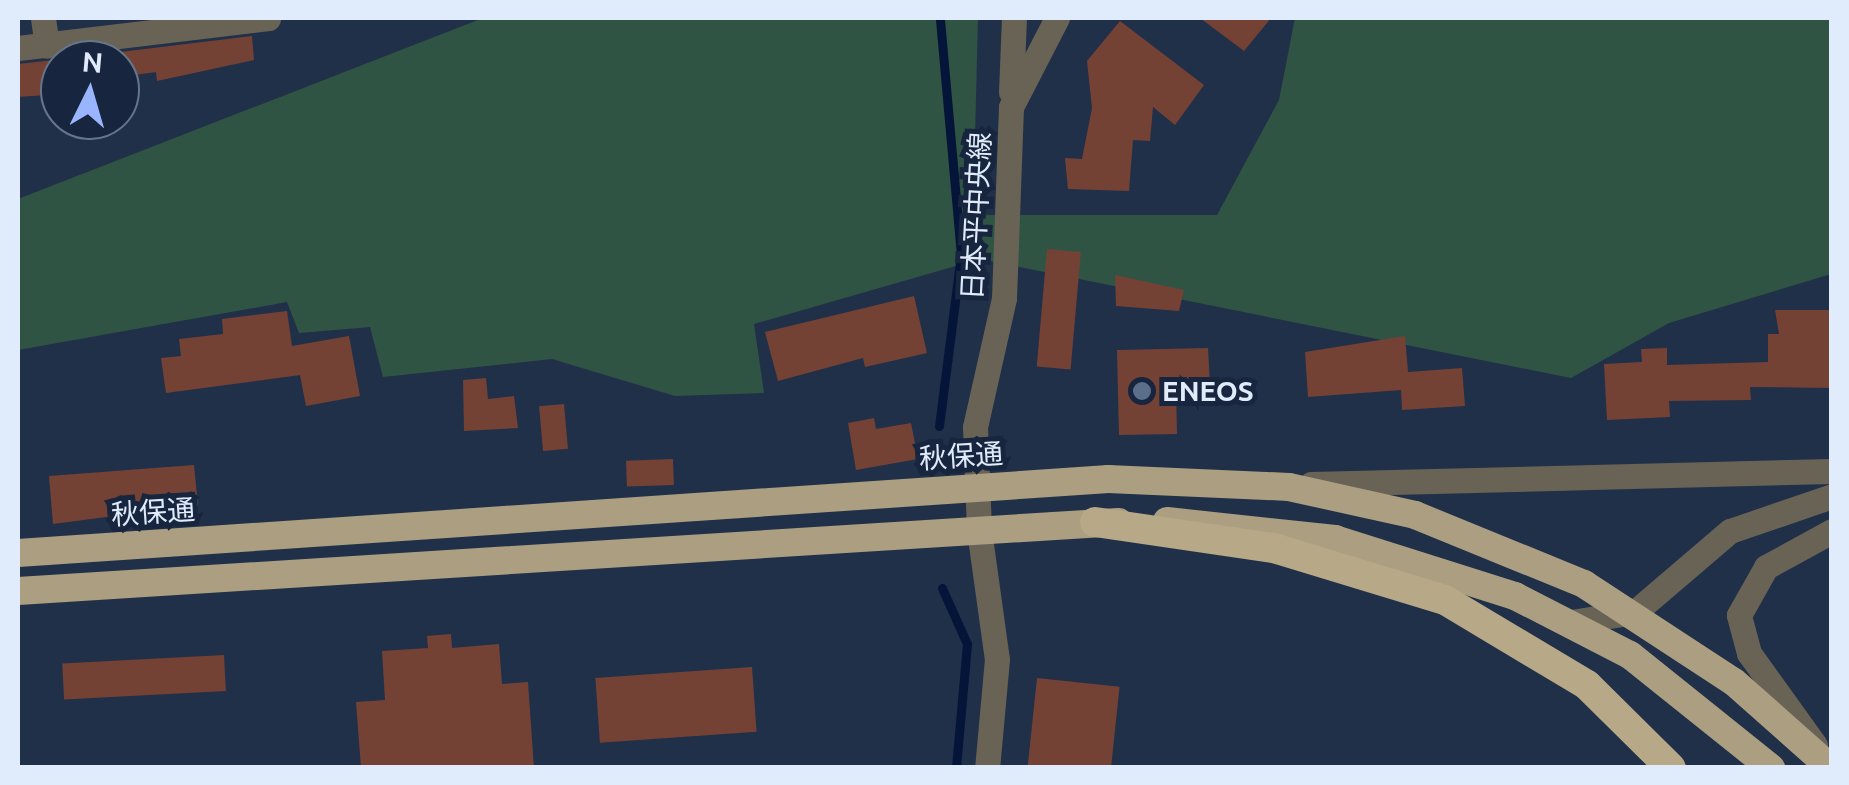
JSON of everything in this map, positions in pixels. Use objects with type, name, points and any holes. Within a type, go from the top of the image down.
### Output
[{"type":"highway","name":"秋保通","points":[[18,553],[977,488],[1222,482],[1415,515],[1635,612],[1830,766]]},
{"type":"highway","points":[[1095,522],[1274,548],[1445,600],[1587,684],[1671,768]]},
{"type":"highway","points":[[18,591],[1095,522],[1220,523],[1336,540],[1453,571],[1572,622],[1681,691],[1772,768]]},
{"type":"street","points":[[82,40],[182,23],[268,18]]},
{"type":"street","points":[[1011,107],[1014,18]]},
{"type":"street","name":"日本平中央線","points":[[987,768],[997,659],[979,530],[975,427],[1004,298],[1011,107],[1057,18]]},
{"type":"street","points":[[1222,482],[1416,488],[1832,471]]},
{"type":"street","points":[[1572,622],[1635,612],[1730,531],[1832,496]]},
{"type":"street","points":[[1830,766],[1749,653],[1738,615],[1766,568],[1832,531]]},
{"type":"green space","points":[[483,18],[978,18],[973,215],[1217,215],[1279,100],[1295,18],[1831,18],[1831,274],[1669,323],[1571,378],[980,259],[754,324],[764,393],[675,396],[552,359],[383,377],[370,327],[299,333],[287,302],[18,350],[18,199]]},
{"type":"building","points":[[1200,18],[1271,18],[1244,51]]},
{"type":"building","points":[[1120,21],[1204,85],[1175,125],[1153,107],[1150,141],[1133,140],[1129,191],[1068,189],[1065,158],[1082,159],[1092,108],[1087,61]]},
{"type":"building","points":[[252,36],[254,60],[157,81],[156,72],[140,74],[140,50]]},
{"type":"building","points":[[40,62],[40,95],[18,97],[18,64]]},
{"type":"building","points":[[1047,249],[1081,252],[1071,370],[1037,367]]},
{"type":"building","points":[[1115,275],[1184,290],[1179,311],[1116,306]]},
{"type":"building","points":[[914,296],[927,353],[865,367],[863,358],[778,381],[765,332]]},
{"type":"building","points":[[1775,310],[1832,310],[1832,388],[1750,387],[1751,400],[1669,401],[1670,417],[1607,420],[1604,364],[1642,362],[1641,349],[1667,348],[1667,365],[1768,362],[1768,334],[1779,334]]},
{"type":"building","points":[[287,311],[292,346],[349,336],[360,396],[306,406],[300,375],[166,393],[161,358],[181,356],[179,339],[223,334],[222,319]]},
{"type":"building","points":[[1405,336],[1408,372],[1462,368],[1465,406],[1402,410],[1401,390],[1308,397],[1305,352]]},
{"type":"building","points":[[1208,348],[1210,385],[1176,386],[1177,434],[1119,435],[1117,350]]},
{"type":"building","points":[[486,378],[488,399],[514,396],[518,428],[464,431],[463,380]]},
{"type":"building","points":[[564,404],[568,449],[543,451],[539,406]]},
{"type":"building","points":[[874,418],[876,429],[911,423],[918,459],[856,470],[848,423]]},
{"type":"building","points":[[673,459],[674,485],[627,487],[626,461]]},
{"type":"building","points":[[194,465],[198,505],[53,524],[49,476]]},
{"type":"building","points":[[451,634],[452,648],[499,644],[502,684],[528,682],[534,768],[361,768],[356,702],[385,700],[382,651],[428,648],[427,636]]},
{"type":"building","points":[[224,655],[226,691],[64,699],[62,663]]},
{"type":"building","points":[[752,667],[757,732],[600,743],[595,678]]},
{"type":"building","points":[[1037,678],[1120,687],[1111,768],[1028,768]]},
{"type":"waterway","points":[[939,426],[961,255],[940,18]]},
{"type":"waterway","points":[[942,588],[967,644],[956,768]]},
{"type":"place","name":"ENEOS","points":[[1142,391]]}]
